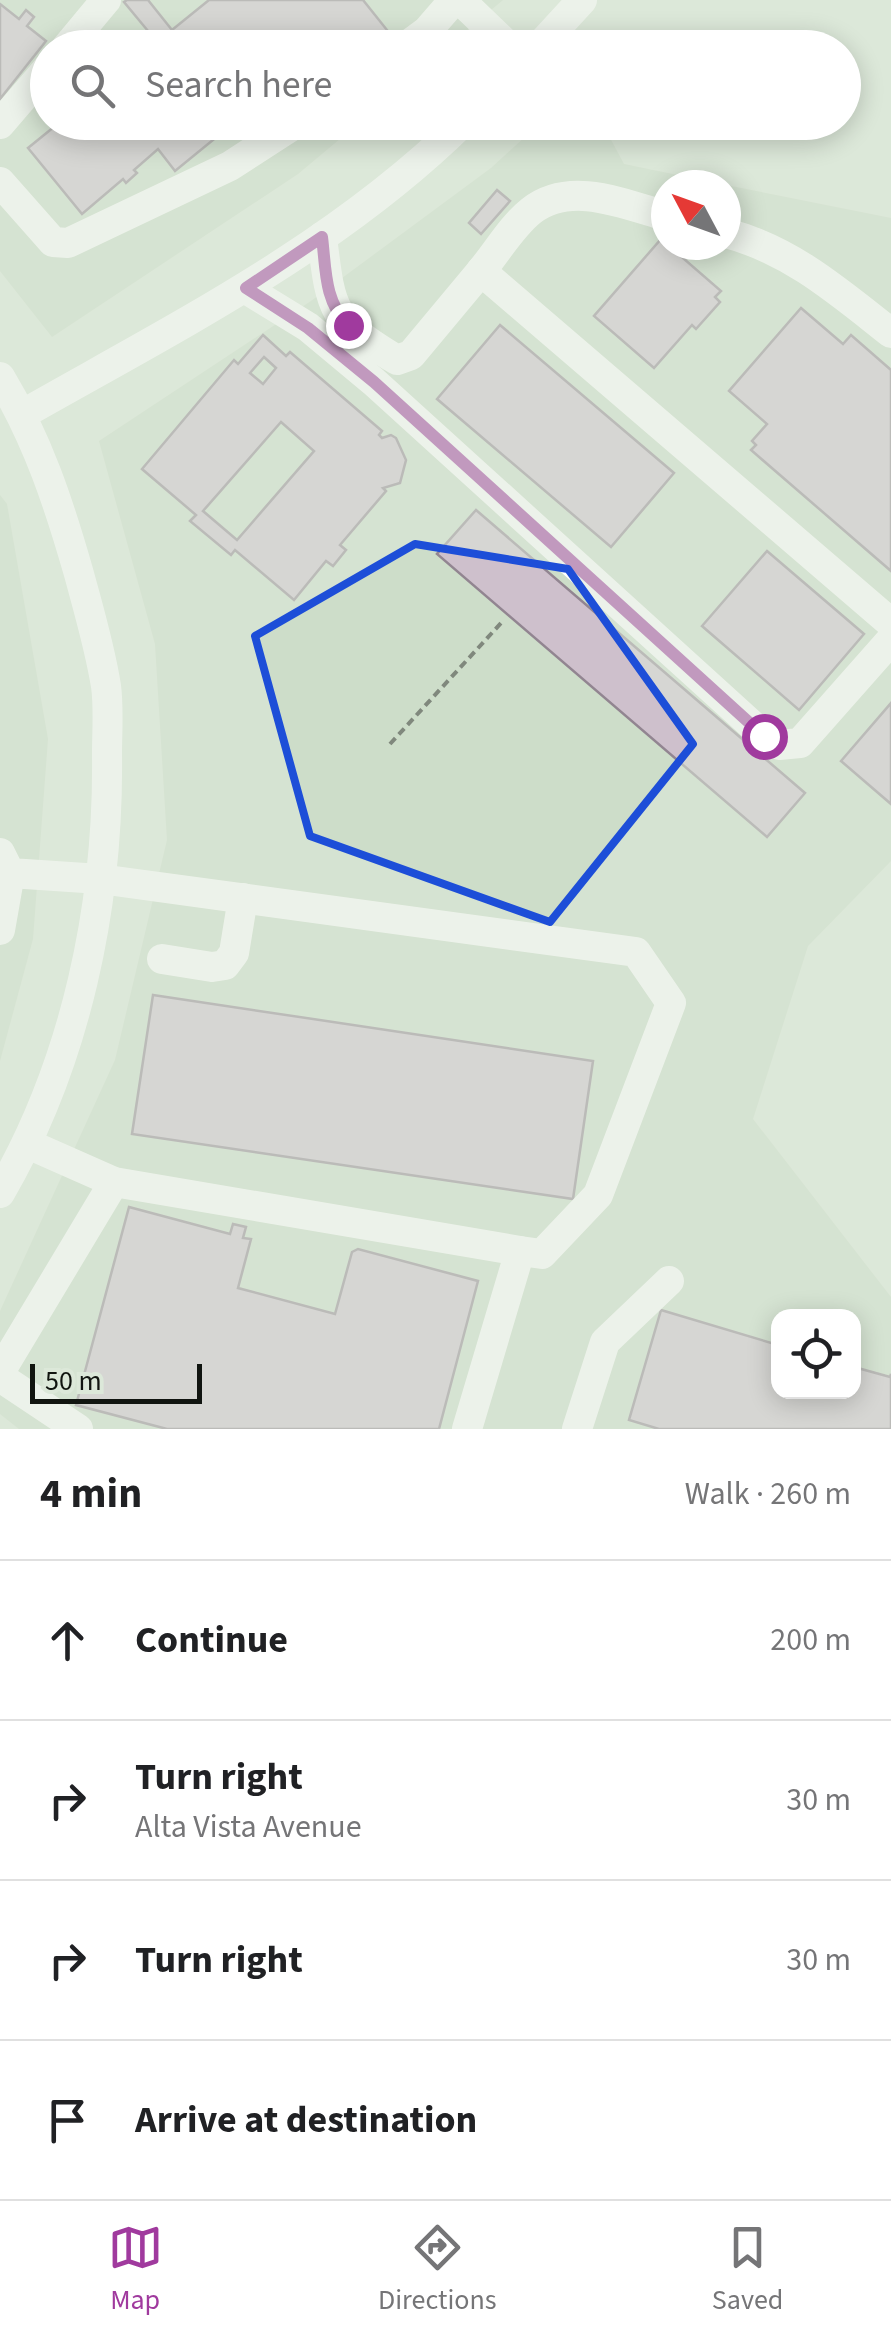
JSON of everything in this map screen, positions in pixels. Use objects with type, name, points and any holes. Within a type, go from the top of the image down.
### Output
[{"type":"street","points":[[81,30],[105,0]]},
{"type":"street","points":[[428,30],[457,0],[490,30]]},
{"type":"street","points":[[554,30],[582,0]]},
{"type":"street","points":[[0,124],[30,89]]},
{"type":"street","points":[[0,182],[53,242],[68,243],[230,166],[270,140]]},
{"type":"street","points":[[0,1193],[28,1144],[65,1049],[90,950],[106,826],[106,688],[90,612],[54,486],[10,402],[246,288],[354,214],[442,140]]},
{"type":"street","points":[[322,237],[330,300],[336,312],[398,360],[411,355],[531,211],[551,200],[584,194],[651,212]]},
{"type":"street","points":[[741,239],[789,256],[891,333]]},
{"type":"street","points":[[481,271],[891,622]]},
{"type":"street","points":[[246,288],[308,328],[374,382],[764,736],[779,745],[800,743],[891,640]]},
{"type":"street","points":[[0,930],[5,863],[636,952],[671,1003],[598,1194],[542,1254],[114,1182],[28,1144]]},
{"type":"street","points":[[162,959],[212,967],[226,964],[234,953],[243,898]]},
{"type":"street","points":[[78,1429],[0,1375],[114,1182]]},
{"type":"street","points":[[467,1429],[520,1251]]},
{"type":"street","points":[[577,1429],[605,1342],[669,1281]]},
{"type":"path","points":[[390,744],[502,622]]},
{"type":"highlighted area","points":[[415,544],[568,569],[693,744],[550,922],[310,836],[255,636]]},
{"type":"shaded area","points":[[0,0],[503,0],[467,30],[30,30],[30,140],[339,140],[298,174],[52,337],[0,271]]},
{"type":"shaded area","points":[[521,140],[611,140],[624,164],[654,170],[651,260],[741,260],[741,188],[891,218],[891,861],[808,946],[753,1119],[891,1297],[891,1429],[19,1429],[0,1414],[0,1311],[115,1060],[167,840],[155,644],[99,441],[311,301],[491,168]]},
{"type":"shaded area","points":[[0,495],[7,504],[48,739],[33,939],[0,1061]]},
{"type":"building","points":[[148,0],[172,30],[147,30],[124,2]]},
{"type":"building","points":[[209,0],[363,0],[387,30],[172,30]]},
{"type":"building","points":[[0,4],[19,19],[26,10],[34,17],[27,26],[32,30],[30,61],[0,99]]},
{"type":"building","points":[[38,140],[213,140],[175,171],[158,149],[134,170],[137,173],[126,183],[123,179],[82,214],[28,148]]},
{"type":"building","points":[[497,190],[510,201],[481,234],[469,223]]},
{"type":"building","points":[[651,250],[651,260],[685,260],[721,291],[715,297],[720,302],[696,329],[692,325],[654,368],[594,316]]},
{"type":"building","points":[[801,308],[843,344],[851,335],[891,370],[891,571],[751,450],[756,445],[752,441],[767,424],[729,391]]},
{"type":"building","points":[[500,325],[674,473],[611,547],[437,399]]},
{"type":"building","points":[[263,335],[286,356],[290,352],[382,431],[382,438],[396,438],[406,460],[400,483],[383,488],[386,491],[340,545],[346,550],[333,566],[326,561],[294,600],[235,550],[231,555],[190,521],[196,515],[142,469],[234,360],[238,364]],"holes":[[[264,357],[276,368],[263,384],[250,373]],[[281,422],[314,451],[237,540],[203,511]]]},
{"type":"building","points":[[476,510],[805,793],[767,837],[437,554]]},
{"type":"building","points":[[767,551],[864,634],[799,710],[702,626]]},
{"type":"building","points":[[891,703],[891,804],[841,761]]},
{"type":"building","points":[[153,995],[593,1061],[573,1199],[132,1134]]},
{"type":"building","points":[[129,1207],[230,1234],[233,1224],[246,1227],[243,1238],[251,1239],[238,1288],[335,1314],[352,1252],[358,1249],[478,1281],[439,1429],[167,1429],[76,1405]]},
{"type":"building","points":[[661,1310],[771,1343],[771,1399],[861,1399],[861,1369],[890,1377],[891,1374],[891,1429],[659,1429],[629,1420]]},
{"type":"route","points":[[348,325],[330,300],[322,237],[246,288],[308,328],[374,382],[764,736]]}]
